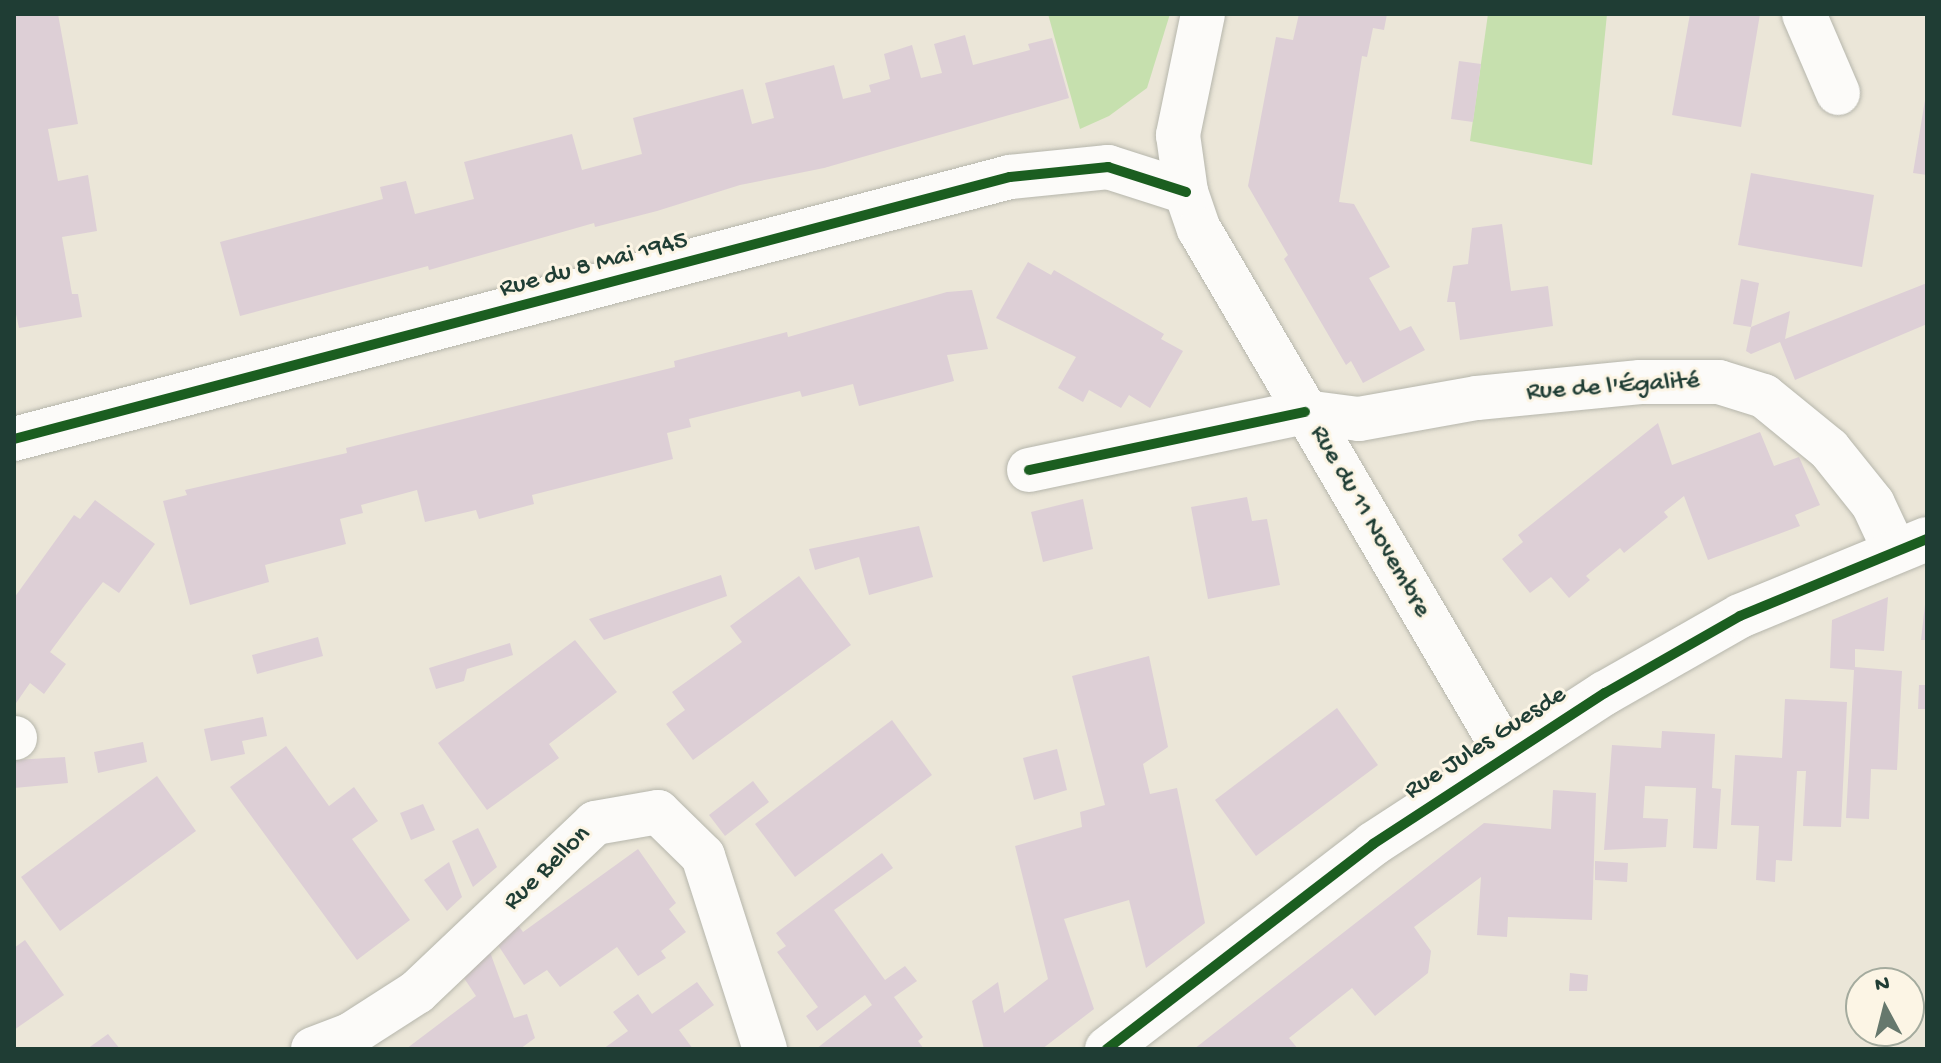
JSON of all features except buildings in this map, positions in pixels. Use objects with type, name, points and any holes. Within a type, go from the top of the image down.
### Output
[{"type":"street","name":"Rue du 11 Novembre","points":[[1203,14],[1178,135],[1186,192],[1199,229],[1507,755]]},
{"type":"street","points":[[1804,14],[1838,93]]},
{"type":"street","name":"Rue du 8 Mai 1945","points":[[14,439],[1010,177],[1108,167],[1186,192]]},
{"type":"street","name":"Rue de l'Égalité","points":[[1029,470],[1305,412],[1359,419],[1477,398],[1640,382],[1719,382],[1764,396],[1829,449],[1911,545]]},
{"type":"street","name":"Rue Jules Guesde","points":[[1107,1049],[1373,844],[1507,755],[1740,616],[1911,545]]},
{"type":"street","name":"Rue Bellon","points":[[313,1049],[350,1035],[417,992],[595,823],[658,812],[703,856],[765,1049]]},
{"type":"green space","points":[[1048,14],[1170,14],[1147,88],[1109,116],[1080,129]]},
{"type":"green space","points":[[1488,14],[1607,14],[1592,165],[1470,141]]},
{"type":"cycle path","points":[[14,439],[1010,177],[1108,167],[1186,192]]},
{"type":"cycle path","points":[[1029,470],[1305,412]]},
{"type":"cycle path","points":[[1107,1049],[1373,844],[1605,693],[1740,616],[1927,539]]}]
